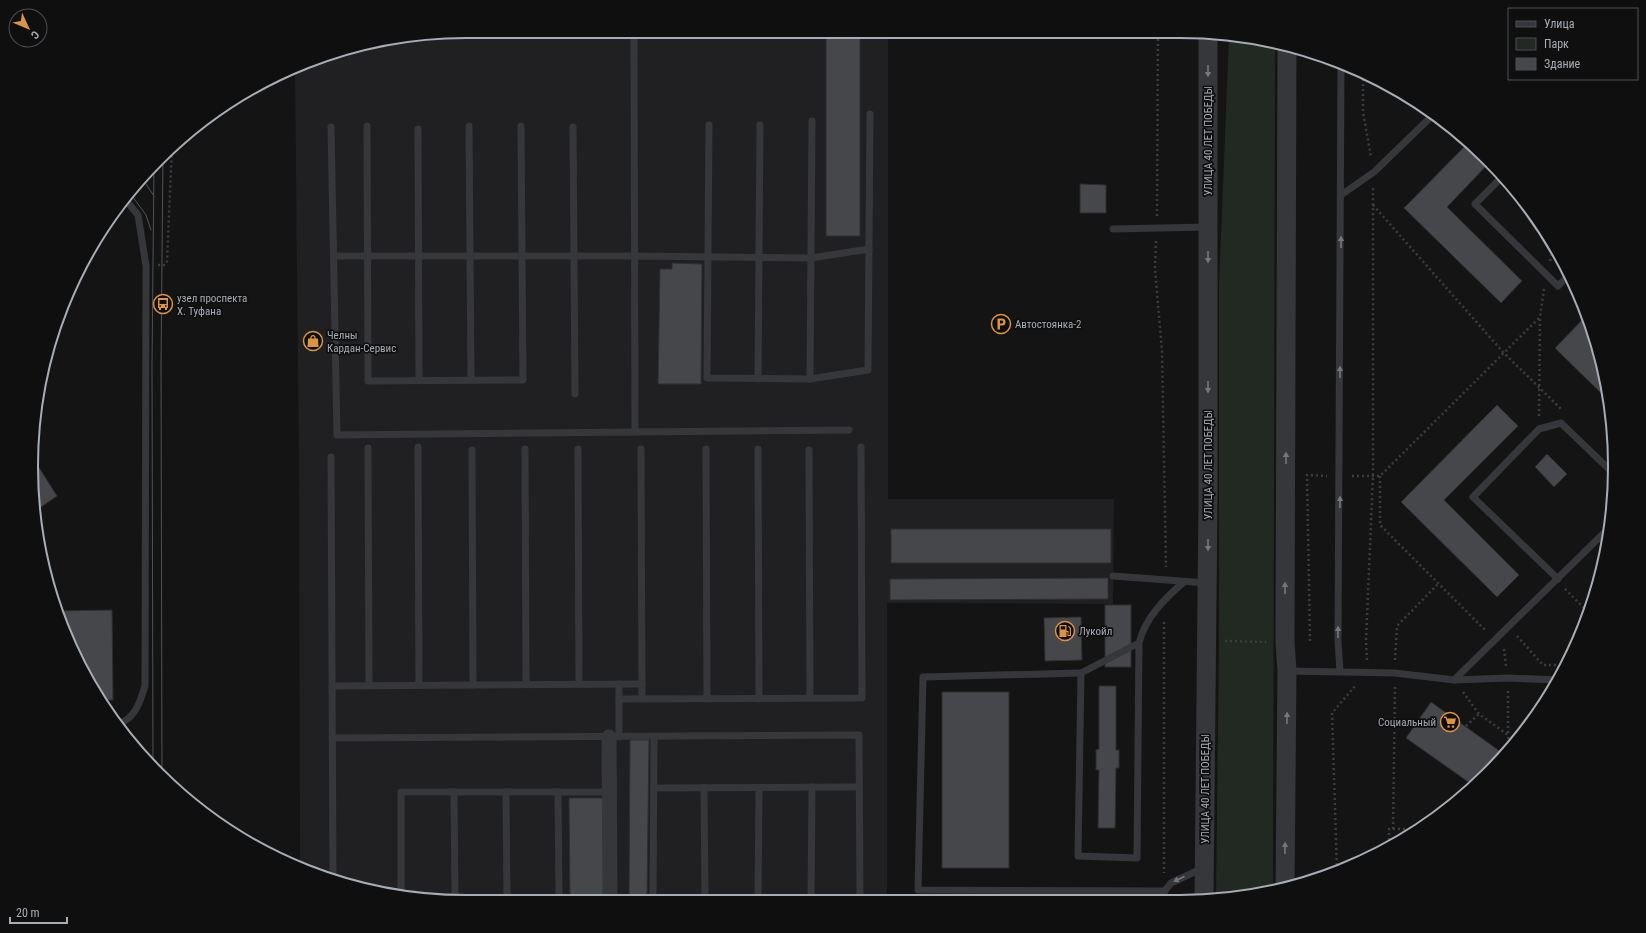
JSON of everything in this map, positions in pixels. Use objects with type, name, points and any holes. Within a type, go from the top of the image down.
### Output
[{"type":"street","name":"УЛИЦА 40 ЛЕТ ПОБЕДЫ","points":[[1204,894],[1208,583],[1208,39]]},
{"type":"street","points":[[1287,52],[1285,646],[1287,671],[1287,881]]},
{"type":"street","points":[[610,895],[609,792],[614,737]]},
{"type":"lane","points":[[634,38],[635,432]]},
{"type":"lane","points":[[1340,671],[1341,70]]},
{"type":"lane","points":[[709,124],[707,378],[810,379],[868,370],[870,114]]},
{"type":"lane","points":[[1341,195],[1374,172],[1429,119]]},
{"type":"lane","points":[[810,379],[812,121]]},
{"type":"lane","points":[[758,379],[760,125]]},
{"type":"lane","points":[[367,126],[368,381],[523,380],[521,126]]},
{"type":"lane","points":[[470,126],[471,380]]},
{"type":"lane","points":[[331,127],[337,435],[849,430]]},
{"type":"lane","points":[[573,127],[575,394]]},
{"type":"lane","points":[[418,129],[419,380]]},
{"type":"lane","points":[[1498,180],[1475,204],[1558,286],[1565,279]]},
{"type":"lane","points":[[123,722],[138,708],[145,686],[146,266],[138,214],[129,204]]},
{"type":"lane","points":[[1113,229],[1208,227]]},
{"type":"lane","points":[[334,256],[634,256],[811,258],[869,250]]},
{"type":"lane","points":[[1557,580],[1473,497],[1539,429],[1561,423],[1608,468]]},
{"type":"lane","points":[[418,447],[419,685]]},
{"type":"lane","points":[[619,699],[862,698],[861,447]]},
{"type":"lane","points":[[368,448],[369,686]]},
{"type":"lane","points":[[525,449],[526,684]]},
{"type":"lane","points":[[578,449],[579,684]]},
{"type":"lane","points":[[641,449],[642,699]]},
{"type":"lane","points":[[758,449],[759,699]]},
{"type":"lane","points":[[472,450],[473,685]]},
{"type":"lane","points":[[706,450],[707,699]]},
{"type":"lane","points":[[809,450],[810,698]]},
{"type":"lane","points":[[331,457],[333,873]]},
{"type":"lane","points":[[1454,680],[1602,535]]},
{"type":"lane","points":[[1113,576],[1166,582],[1208,583]]},
{"type":"lane","points":[[1082,673],[1078,856],[1137,858],[1139,643],[1142,631],[1165,598],[1184,582]]},
{"type":"lane","points":[[1139,643],[1082,673],[923,676],[918,890],[1165,891]]},
{"type":"lane","points":[[1287,671],[1395,673],[1454,680],[1508,678],[1552,680]]},
{"type":"lane","points":[[614,737],[619,699],[619,684]]},
{"type":"lane","points":[[332,686],[642,684]]},
{"type":"lane","points":[[332,738],[859,735],[860,895]]},
{"type":"lane","points":[[653,895],[654,736]]},
{"type":"lane","points":[[810,895],[812,787]]},
{"type":"lane","points":[[654,788],[859,787]]},
{"type":"lane","points":[[704,788],[705,895]]},
{"type":"lane","points":[[758,895],[759,788]]},
{"type":"lane","points":[[401,890],[401,792],[609,792]]},
{"type":"lane","points":[[454,792],[455,895]]},
{"type":"lane","points":[[506,792],[507,895]]},
{"type":"lane","points":[[558,792],[559,895]]},
{"type":"lane","points":[[1162,895],[1171,883],[1205,867]]},
{"type":"path","points":[[1158,38],[1155,269],[1162,351],[1166,582]]},
{"type":"path","points":[[1337,864],[1332,713],[1366,673],[1368,667],[1366,641],[1373,476],[1372,204],[1374,172],[1363,112],[1363,79]]},
{"type":"path","points":[[167,261],[172,156]]},
{"type":"path","points":[[1372,204],[1503,352],[1564,412],[1561,423]]},
{"type":"path","points":[[1539,429],[1540,317],[1546,274]]},
{"type":"path","points":[[1495,640],[1380,525],[1380,476],[1503,352],[1540,317]]},
{"type":"path","points":[[1310,641],[1307,476],[1380,476]]},
{"type":"path","points":[[1557,580],[1584,607]]},
{"type":"path","points":[[1393,829],[1397,626],[1438,584]]},
{"type":"path","points":[[1165,598],[1163,640],[1165,891]]},
{"type":"path","points":[[1508,627],[1544,664]]},
{"type":"path","points":[[1219,641],[1267,642]]},
{"type":"path","points":[[1454,680],[1479,714],[1508,735],[1509,741]]},
{"type":"path","points":[[1466,726],[1479,714]]},
{"type":"path","points":[[1389,841],[1389,829],[1408,829]]},
{"type":"shaded area","points":[[888,38],[888,499],[1114,499],[1113,604],[887,603],[887,895],[466,895],[438,894],[383,887],[329,872],[300,861],[299,468],[295,74],[329,61],[383,46],[438,39]]},
{"type":"green space","points":[[1229,41],[1275,49],[1273,884],[1216,893],[1219,641],[1219,285]]},
{"type":"building","points":[[826,38],[860,38],[860,236],[826,236]]},
{"type":"building","points":[[1465,147],[1485,167],[1447,207],[1522,281],[1501,303],[1404,208]]},
{"type":"building","points":[[1080,184],[1106,185],[1106,213],[1080,213]]},
{"type":"building","points":[[672,263],[702,264],[701,384],[658,384],[660,269],[672,269]]},
{"type":"building","points":[[1582,320],[1593,356],[1602,394],[1555,348]]},
{"type":"building","points":[[1497,405],[1518,426],[1444,500],[1519,575],[1497,597],[1401,502]]},
{"type":"building","points":[[1547,454],[1567,474],[1554,487],[1535,467]]},
{"type":"building","points":[[38,466],[57,496],[40,508]]},
{"type":"building","points":[[891,529],[1111,529],[1111,563],[891,563]]},
{"type":"building","points":[[1108,578],[1108,599],[890,600],[890,579]]},
{"type":"building","points":[[1105,605],[1131,605],[1131,667],[1105,667]]},
{"type":"building","points":[[112,610],[113,700],[107,700],[95,681],[82,656],[64,611]]},
{"type":"building","points":[[1081,617],[1082,660],[1045,661],[1044,618]]},
{"type":"building","points":[[1099,686],[1116,686],[1116,750],[1119,750],[1119,768],[1116,768],[1115,828],[1098,828],[1099,770],[1096,770],[1096,750],[1099,749]]},
{"type":"building","points":[[942,692],[1009,692],[1009,868],[942,868]]},
{"type":"building","points":[[1431,702],[1500,751],[1469,782],[1406,738]]},
{"type":"building","points":[[630,740],[649,740],[647,895],[629,895]]},
{"type":"building","points":[[569,798],[605,798],[605,895],[570,895]]},
{"type":"tram line","points":[[162,767],[161,363],[163,165]]},
{"type":"tram line","points":[[153,758],[152,363],[154,174]]},
{"type":"tram line","points":[[145,183],[154,196]]},
{"type":"tram line","points":[[133,198],[146,215],[151,230]]},
{"type":"place","name":"узел проспекта Х. Туфана","points":[[163,304]]},
{"type":"place","name":"Автостоянка-2","points":[[1001,324]]},
{"type":"place","name":"Челны Кардан-Сервис","points":[[313,341]]},
{"type":"place","name":"Лукойл","points":[[1065,631]]},
{"type":"place","name":"Социальный","points":[[1450,722]]}]
